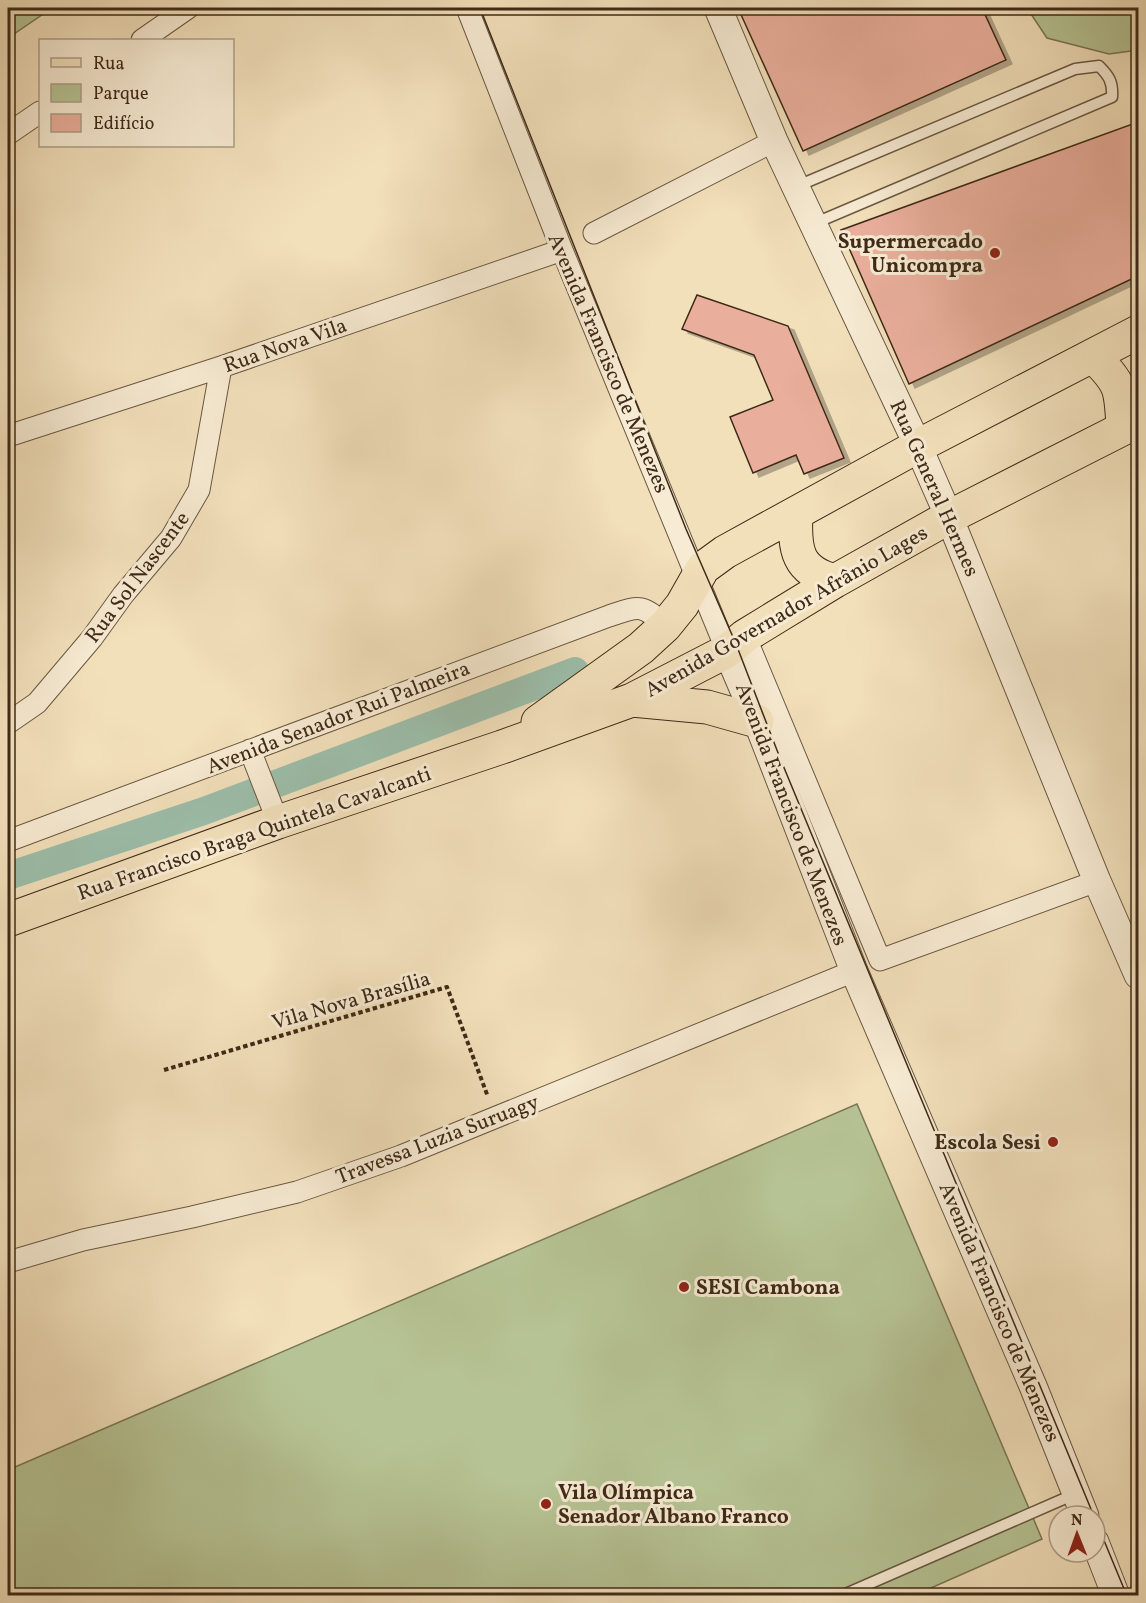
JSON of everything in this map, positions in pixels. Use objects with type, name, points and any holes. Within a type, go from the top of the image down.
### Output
[{"type":"main road","name":"Avenida Governador Afrânio Lages","points":[[502,747],[613,669],[665,626],[682,605],[697,575],[725,552],[918,446],[1094,357],[1138,332]]},
{"type":"main road","points":[[1094,357],[1111,373],[1118,385],[1131,424]]},
{"type":"main road","name":"Avenida Governador Afrânio Lages","points":[[502,747],[633,700],[736,643],[835,581],[949,517],[1131,424]]},
{"type":"main road","points":[[796,514],[795,537],[798,553],[807,567],[819,577],[835,581]]},
{"type":"main road","points":[[633,700],[707,707],[757,721]]},
{"type":"main road","name":"Rua Francisco Braga Quintela Cavalcanti","points":[[8,920],[275,813],[502,747]]},
{"type":"street","points":[[143,39],[188,8]]},
{"type":"street","name":"Avenida Francisco de Menezes","points":[[467,8],[561,250],[697,575],[736,643],[757,721],[854,971],[1033,1386],[1080,1504]]},
{"type":"street","name":"Rua General Hermes","points":[[718,8],[774,141],[918,446],[949,517],[1097,881],[1138,975]]},
{"type":"street","points":[[8,134],[39,113]]},
{"type":"street","points":[[594,233],[774,141]]},
{"type":"street","name":"Rua Nova Vila","points":[[8,436],[221,367],[561,250]]},
{"type":"street","name":"Rua Sol Nascente","points":[[8,723],[37,703],[171,538],[199,490],[221,367]]},
{"type":"street","name":"Avenida Senador Rui Palmeira","points":[[8,841],[634,608],[650,610],[665,626]]},
{"type":"street","points":[[736,643],[880,960],[1097,881]]},
{"type":"street","points":[[250,750],[275,813]]},
{"type":"street","name":"Travessa Luzia Suruagy","points":[[8,1263],[83,1240],[297,1192],[401,1156],[854,971]]},
{"type":"street","points":[[1104,1564],[1116,1596]]},
{"type":"lane","points":[[795,187],[1075,69],[1099,66],[1109,75],[1113,86],[1112,97],[813,225]]},
{"type":"lane","points":[[841,1596],[1047,1518]]},
{"type":"path","name":"Vila Nova Brasília","points":[[164,1070],[447,987],[495,1117]]},
{"type":"green space","points":[[8,8],[52,8],[8,38]]},
{"type":"green space","points":[[1027,8],[1138,8],[1138,50],[1109,54],[1047,38]]},
{"type":"green space","name":"SESI Cambona","points":[[857,1104],[1042,1539],[915,1595],[8,1595],[8,1470]]},
{"type":"building","points":[[738,8],[982,8],[1006,60],[803,151]]},
{"type":"building","name":"Supermercado Unicompra","points":[[1138,122],[1138,276],[909,384],[841,230]]},
{"type":"building","points":[[697,295],[788,326],[844,458],[804,474],[796,455],[753,473],[730,417],[773,400],[754,355],[682,329]]},
{"type":"waterway","points":[[8,876],[204,811],[575,671]]},
{"type":"tram line","points":[[480,8],[686,529],[736,644],[780,758],[1127,1596]]},
{"type":"place","name":"Supermercado Unicompra","points":[[995,253]]},
{"type":"place","name":"Escola Sesi","points":[[1053,1142]]},
{"type":"place","name":"SESI Cambona","points":[[684,1287]]},
{"type":"place","name":"Vila Olímpica Senador Albano Franco","points":[[546,1504]]}]
